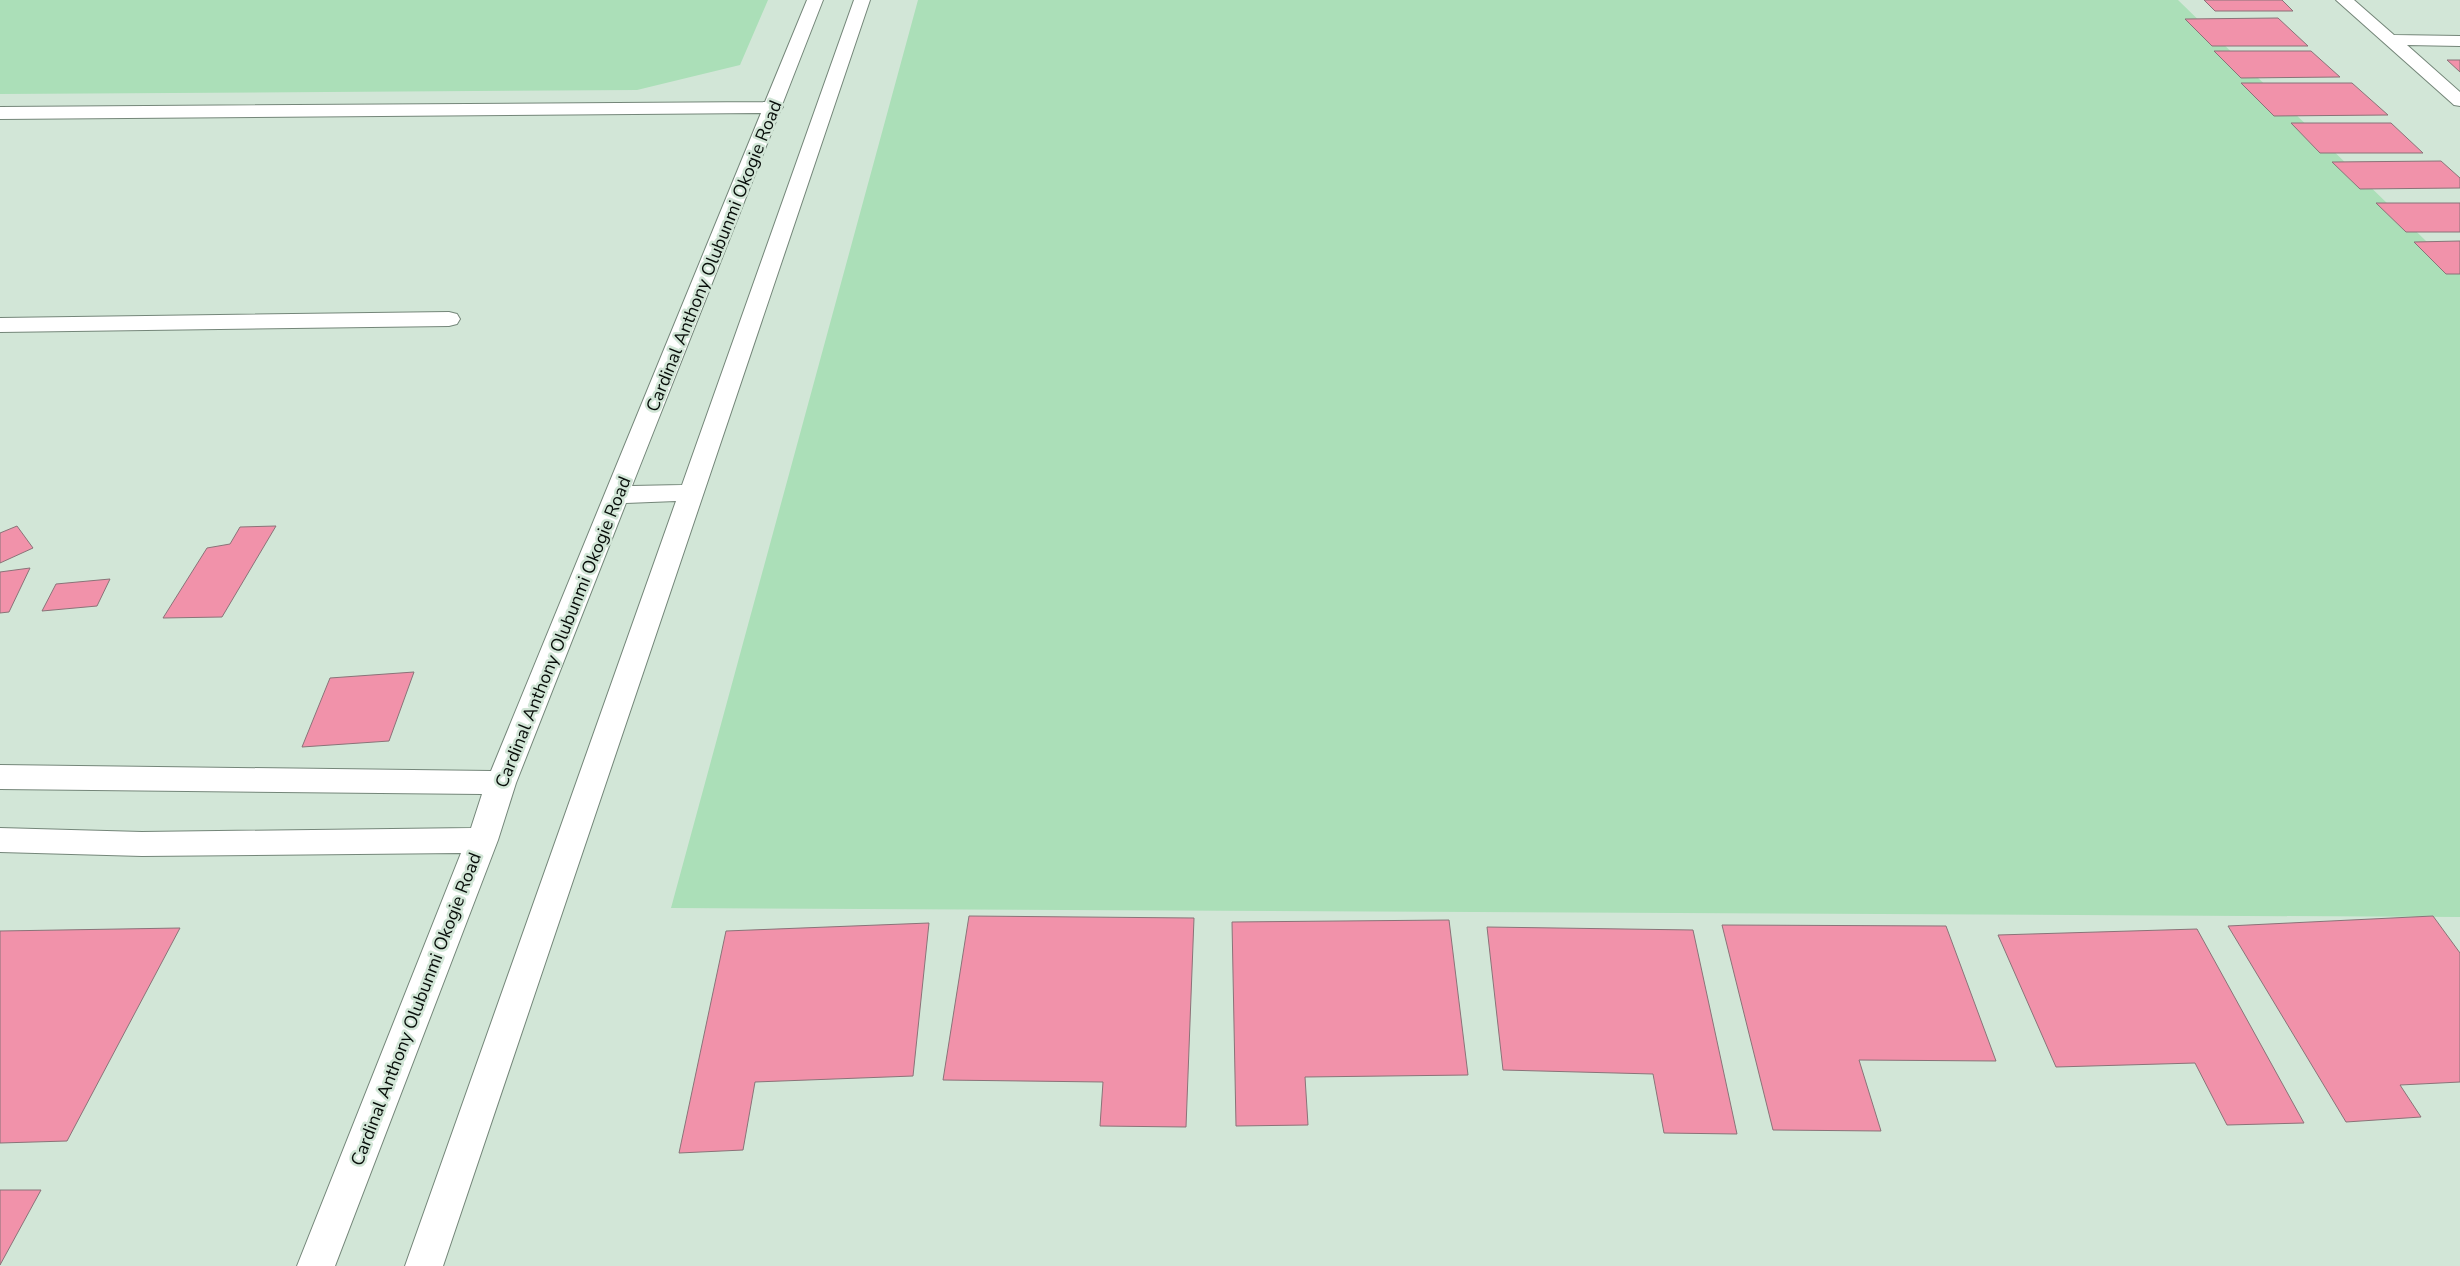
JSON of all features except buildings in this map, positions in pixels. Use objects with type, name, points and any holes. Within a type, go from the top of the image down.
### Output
[{"type":"street","name":"Cardinal Anthony Olubunmi Okogie Road","points":[[316,1266],[482,840],[501,783],[774,107],[815,0]]},
{"type":"street","points":[[424,1266],[862,0]]},
{"type":"street","points":[[2344,0],[2460,101]]},
{"type":"street","points":[[2391,40],[2460,41]]},
{"type":"street","points":[[0,113],[774,107]]},
{"type":"street","points":[[0,324],[450,320]]},
{"type":"street","points":[[618,495],[690,493]]},
{"type":"street","points":[[0,778],[501,783]]},
{"type":"street","points":[[0,840],[152,844],[482,840]]},
{"type":"green space","points":[[0,0],[768,0],[740,65],[637,90],[0,94]]},
{"type":"green space","points":[[918,0],[2178,0],[2460,274],[2460,917],[671,908]]}]
